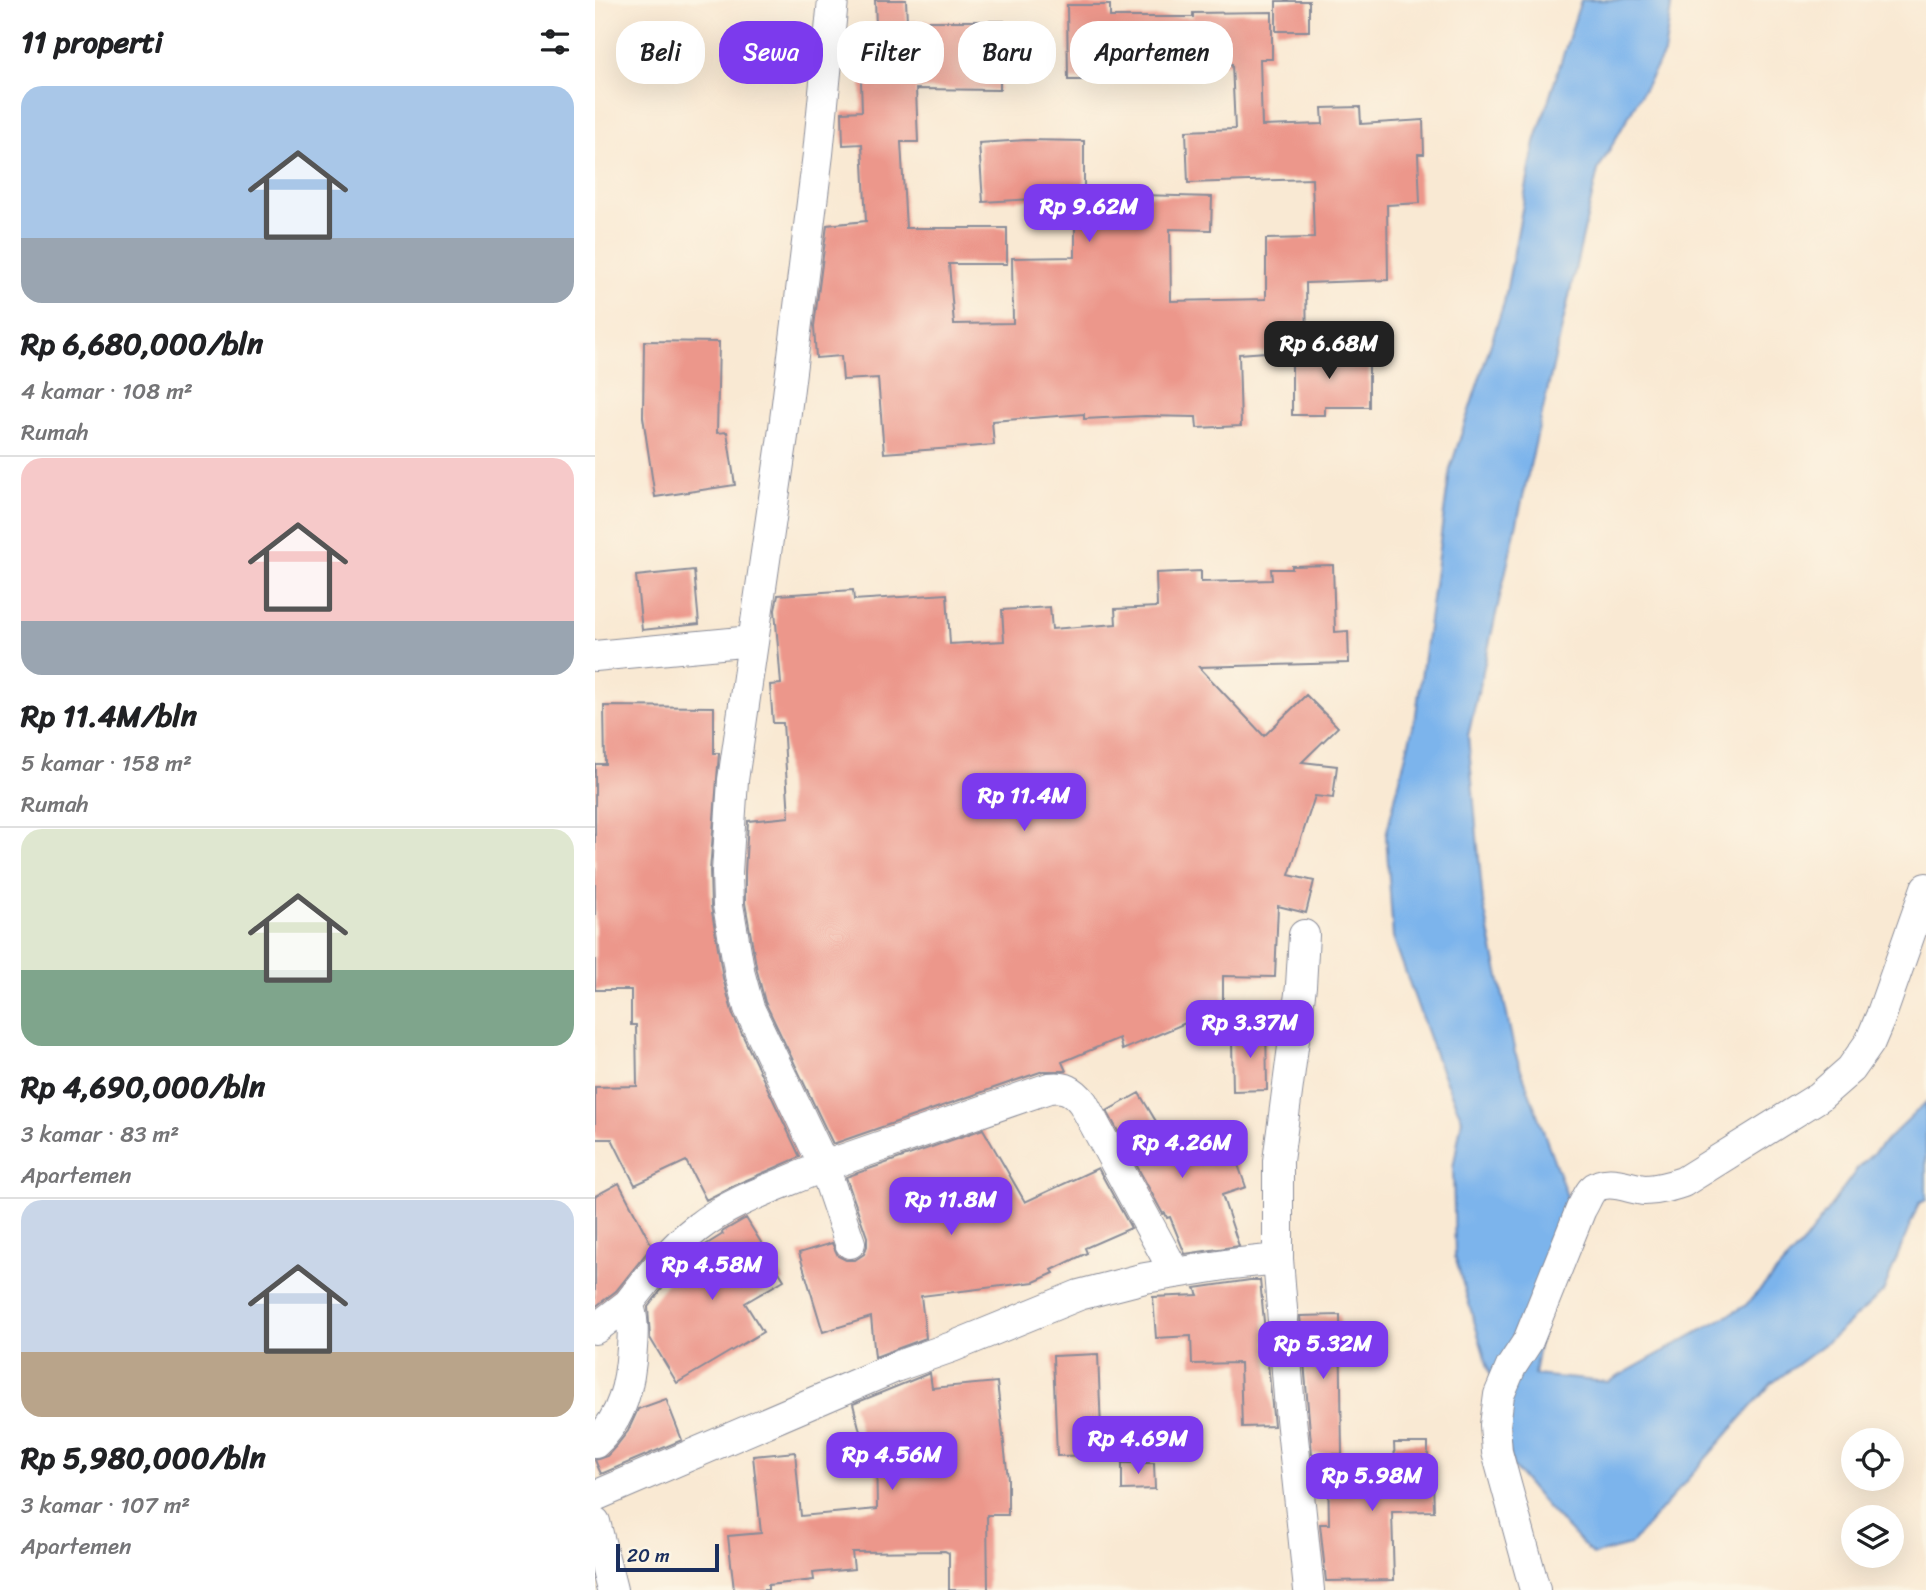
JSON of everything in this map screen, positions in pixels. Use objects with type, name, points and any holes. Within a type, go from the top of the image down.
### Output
[{"type":"street","points":[[833,0],[818,154],[783,436],[733,780],[728,905],[740,975],[749,1008],[824,1167],[850,1243]]},
{"type":"street","points":[[595,656],[752,641]]},
{"type":"street","points":[[1535,1590],[1497,1452],[1495,1425],[1499,1395],[1511,1367],[1528,1341],[1581,1209],[1593,1189],[1604,1184],[1643,1190],[1683,1182],[1819,1097],[1851,1069],[1870,1042],[1881,1016],[1926,888]]},
{"type":"street","points":[[1304,935],[1301,986],[1278,1161],[1278,1259],[1309,1590]]},
{"type":"street","points":[[595,1329],[628,1304],[663,1259],[698,1226],[746,1199],[824,1167],[1049,1088],[1068,1089],[1076,1093],[1083,1103],[1175,1273]]},
{"type":"street","points":[[595,1496],[873,1376],[1079,1295],[1175,1273],[1278,1259]]},
{"type":"street","points":[[595,1443],[604,1435],[623,1404],[631,1378],[633,1332],[628,1304]]},
{"type":"street","points":[[595,1522],[612,1590]]},
{"type":"water","points":[[1581,0],[1672,0],[1664,54],[1598,170],[1468,736],[1483,902],[1515,1053],[1571,1207],[1551,1272],[1534,1375],[1608,1382],[1745,1306],[1805,1241],[1858,1168],[1926,1102],[1926,1200],[1919,1203],[1883,1292],[1830,1340],[1771,1384],[1630,1545],[1593,1555],[1513,1467],[1492,1381],[1455,1257],[1453,1168],[1462,1119],[1438,1063],[1393,937],[1386,835],[1416,714],[1450,469],[1504,303],[1535,142]]},
{"type":"building","points":[[875,0],[906,0],[907,21],[876,21]]},
{"type":"building","points":[[1276,1],[1309,1],[1309,31],[1276,31]]},
{"type":"building","points":[[1067,5],[1110,5],[1110,17],[1193,17],[1193,13],[1272,12],[1272,59],[1260,59],[1262,126],[1323,124],[1322,108],[1360,107],[1361,124],[1423,120],[1424,154],[1418,154],[1420,203],[1387,205],[1388,280],[1306,283],[1307,349],[1239,354],[1241,426],[1197,428],[1196,417],[1084,419],[1084,414],[992,421],[994,445],[884,453],[878,378],[843,380],[841,356],[816,358],[814,326],[827,225],[866,221],[862,144],[843,145],[842,112],[862,111],[861,84],[944,84],[944,21],[958,21],[958,84],[1000,84],[1000,90],[916,89],[918,142],[901,142],[906,228],[1007,228],[1007,264],[949,264],[954,324],[1013,323],[1012,258],[1075,257],[1075,208],[1141,208],[1141,195],[1212,197],[1211,230],[1170,229],[1171,301],[1266,299],[1266,239],[1314,238],[1312,179],[1188,183],[1186,131],[1235,129],[1233,21],[1070,21],[1068,80]]},
{"type":"building","points":[[1026,140],[1084,141],[1084,196],[983,202],[979,143]]},
{"type":"building","points":[[644,341],[719,342],[717,433],[727,432],[735,485],[655,497],[643,417]]},
{"type":"building","points":[[1369,350],[1369,407],[1325,407],[1325,415],[1292,415],[1292,352]]},
{"type":"building","points":[[1333,565],[1335,632],[1348,631],[1349,663],[1199,667],[1264,736],[1306,695],[1338,727],[1302,762],[1337,766],[1333,798],[1315,796],[1289,875],[1314,881],[1306,913],[1278,906],[1275,977],[1223,976],[1223,1007],[1122,1050],[1119,1038],[1062,1062],[1066,1071],[1043,1071],[833,1144],[765,1002],[745,903],[748,821],[789,817],[783,723],[773,723],[770,685],[781,684],[775,610],[778,595],[853,590],[854,600],[947,594],[950,644],[1004,641],[1002,610],[1050,607],[1052,629],[1116,624],[1115,609],[1157,607],[1156,573],[1201,571],[1201,582],[1272,580],[1271,569]]},
{"type":"building","points":[[694,570],[699,624],[642,630],[636,576]]},
{"type":"building","points":[[604,706],[714,707],[714,753],[719,753],[710,871],[711,906],[723,978],[733,1015],[800,1157],[706,1200],[686,1161],[635,1185],[612,1139],[595,1139],[595,1087],[637,1086],[636,1025],[631,1025],[631,990],[595,990],[595,764],[605,764]]},
{"type":"building","points":[[1266,1021],[1267,1090],[1233,1091],[1232,1040]]},
{"type":"building","points":[[1139,1093],[1181,1163],[1231,1145],[1246,1187],[1222,1195],[1239,1246],[1185,1254],[1170,1217],[1167,1218],[1165,1213],[1163,1214],[1107,1111]]},
{"type":"building","points":[[983,1129],[1025,1202],[1098,1168],[1131,1228],[1085,1248],[1087,1253],[1034,1282],[921,1296],[926,1338],[875,1357],[871,1317],[823,1332],[799,1253],[832,1243],[838,1256],[846,1260],[855,1260],[864,1254],[867,1237],[846,1177]]},
{"type":"building","points":[[619,1183],[652,1246],[616,1291],[595,1307],[595,1196]]},
{"type":"building","points":[[746,1218],[784,1280],[745,1303],[763,1332],[677,1383],[650,1338],[648,1307],[673,1275],[699,1249]]},
{"type":"building","points":[[1260,1280],[1274,1426],[1242,1427],[1240,1363],[1192,1364],[1191,1336],[1156,1338],[1153,1297],[1198,1295],[1195,1288]]},
{"type":"building","points":[[1340,1315],[1342,1454],[1312,1454],[1300,1316]]},
{"type":"building","points":[[1098,1354],[1102,1455],[1057,1456],[1053,1356]]},
{"type":"building","points":[[930,1373],[932,1388],[997,1382],[1008,1479],[1008,1515],[987,1515],[988,1590],[949,1590],[949,1553],[945,1551],[852,1552],[854,1569],[813,1573],[814,1580],[768,1585],[768,1590],[734,1590],[728,1536],[761,1533],[753,1456],[795,1452],[801,1516],[877,1509],[876,1444],[864,1447],[853,1404]]},
{"type":"building","points":[[666,1399],[682,1440],[601,1474],[595,1460],[607,1456],[617,1445],[628,1431],[638,1409]]},
{"type":"building","points":[[1394,1443],[1428,1443],[1428,1481],[1433,1481],[1434,1511],[1392,1512],[1394,1580],[1326,1581],[1320,1524],[1329,1524],[1328,1467],[1395,1464]]},
{"type":"building","points":[[1122,1463],[1154,1463],[1155,1489],[1122,1490]]}]
